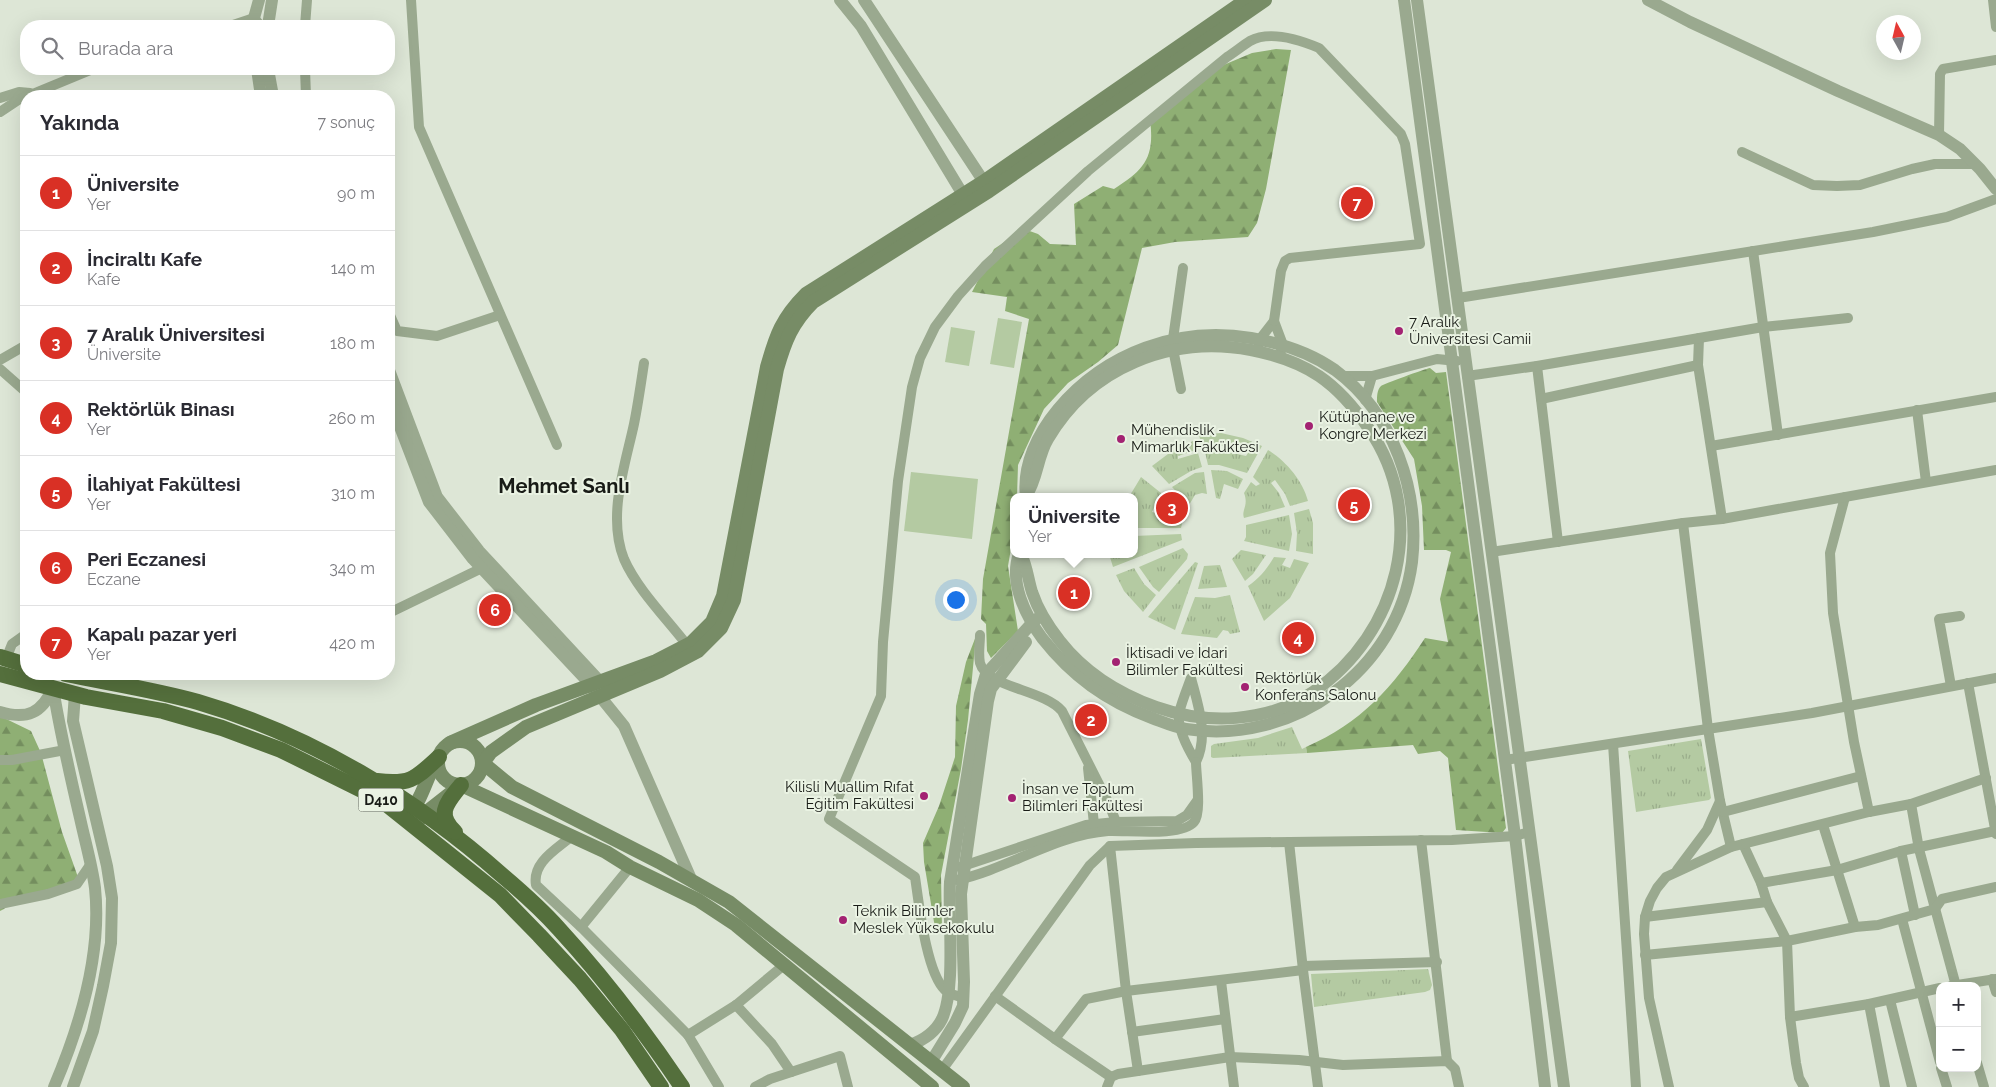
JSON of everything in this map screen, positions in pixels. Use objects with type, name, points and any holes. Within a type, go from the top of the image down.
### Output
[{"type":"highway","points":[[2,663],[20,664]]},
{"type":"highway","name":"D410","points":[[2,663],[20,672]]},
{"type":"highway","name":"D410","points":[[37,680],[53,688],[76,694],[163,711],[222,728],[281,750],[467,844],[559,928],[645,1032],[682,1087]]},
{"type":"highway","name":"D410","points":[[94,680],[198,702],[268,727],[329,756],[371,780],[500,895],[539,935],[580,979],[622,1030],[657,1085]]},
{"type":"highway","points":[[371,780],[397,784],[412,779],[439,757]]},
{"type":"highway","points":[[461,785],[446,804],[444,815],[450,828],[467,844]]},
{"type":"main road","points":[[986,186],[1246,0]]},
{"type":"main road","points":[[414,817],[461,785],[475,779],[491,752],[526,727],[660,671],[698,651],[721,628],[734,600],[777,369],[786,339],[800,316],[813,302],[1265,0]]},
{"type":"main road","points":[[414,817],[428,774],[442,750],[450,744],[536,705],[656,661],[687,645],[712,622],[723,596],[766,367],[776,335],[791,309],[806,294],[966,199]]},
{"type":"main road","points":[[450,744],[457,741],[472,744],[481,755],[483,763],[512,787],[691,880],[729,902],[963,1087]]},
{"type":"main road","points":[[439,757],[440,771],[448,781],[461,785],[572,836],[698,900],[736,926],[784,965],[925,1085]]},
{"type":"street","points":[[257,20],[259,0]]},
{"type":"street","points":[[269,20],[272,0]]},
{"type":"street","points":[[305,20],[307,0]]},
{"type":"street","points":[[411,0],[419,127],[557,445]]},
{"type":"street","points":[[840,0],[861,26],[966,199]]},
{"type":"street","points":[[864,0],[986,186]]},
{"type":"street","points":[[1404,0],[1442,288],[1459,360],[1467,376],[1564,1087]]},
{"type":"street","points":[[1417,0],[1458,298],[1459,360],[1473,527],[1515,836],[1545,1087]]},
{"type":"street","points":[[1648,0],[1690,22],[1838,91],[1939,135],[1960,149],[1996,189]]},
{"type":"street","points":[[1993,0],[1996,27]]},
{"type":"street","points":[[963,998],[948,992],[938,980],[932,964],[914,877],[829,819],[881,696],[883,642],[898,481],[912,387],[920,358],[931,335],[958,296],[985,266],[1088,171],[1228,57],[1252,40],[1262,38],[1279,37],[1303,42],[1319,48],[1401,134],[1405,144],[1420,244],[1290,258],[1285,261],[1282,270],[1274,321],[1281,351],[1327,380],[1345,397],[1367,426],[1387,460],[1394,479],[1401,527],[1396,575],[1387,602],[1376,624],[1350,659],[1312,693],[1288,705],[1252,716],[1180,728],[1126,708],[1095,690],[1065,665],[1039,623],[1022,558]]},
{"type":"street","points":[[1939,135],[1940,74],[1943,69],[1996,60]]},
{"type":"street","points":[[41,90],[78,75]]},
{"type":"street","points":[[258,75],[260,90]]},
{"type":"street","points":[[269,75],[271,90]]},
{"type":"street","points":[[305,75],[306,90]]},
{"type":"street","points":[[0,98],[20,92]]},
{"type":"street","points":[[0,112],[20,99]]},
{"type":"street","points":[[1742,152],[1813,185],[1860,185],[1935,164],[1975,164]]},
{"type":"street","points":[[1458,298],[1873,232],[1947,216],[1996,198]]},
{"type":"street","points":[[1753,251],[1778,435]]},
{"type":"street","points":[[1181,389],[1173,344],[1183,268]]},
{"type":"street","points":[[395,327],[397,332],[437,336],[500,315]]},
{"type":"street","points":[[1467,376],[1537,366],[1763,327],[1848,318]]},
{"type":"street","points":[[1259,345],[1274,321]]},
{"type":"street","points":[[1026,493],[1026,478],[1030,460],[1043,430],[1071,393],[1101,370],[1140,349],[1173,344],[1209,334],[1235,335],[1259,345],[1281,351],[1306,354],[1342,376],[1365,400],[1388,434],[1403,468],[1410,492],[1414,517],[1411,568],[1405,592],[1397,615],[1381,644],[1345,685],[1312,707],[1277,721],[1252,727],[1214,731],[1179,714],[1133,699],[1105,684],[1039,623]]},
{"type":"street","points":[[1699,338],[1698,366],[1722,519]]},
{"type":"street","points":[[0,360],[20,348]]},
{"type":"street","points":[[1342,376],[1372,376],[1437,359],[1459,360]]},
{"type":"street","points":[[644,363],[617,518],[620,544],[624,559],[639,583],[687,645]]},
{"type":"street","points":[[1537,366],[1558,542]]},
{"type":"street","points":[[1541,398],[1698,366]]},
{"type":"street","points":[[0,370],[20,387]]},
{"type":"street","points":[[1365,400],[1372,376]]},
{"type":"street","points":[[1710,446],[1996,397]]},
{"type":"street","points":[[395,398],[437,496],[479,551],[604,694],[624,726],[691,880]]},
{"type":"street","points":[[395,399],[429,502],[482,568],[595,683]]},
{"type":"street","points":[[1917,410],[1926,482]]},
{"type":"street","points":[[1367,426],[1378,418]]},
{"type":"street","points":[[1491,552],[1682,523],[1722,519],[1996,470]]},
{"type":"street","points":[[1844,497],[1830,553],[1833,613],[1869,812]]},
{"type":"street","points":[[1682,523],[1708,729],[1720,801],[1731,847]]},
{"type":"street","points":[[395,610],[482,568]]},
{"type":"street","points":[[1951,686],[1939,619],[1960,616]]},
{"type":"street","points":[[910,1045],[926,1039],[937,1026],[942,1019],[948,992],[958,874],[980,694],[991,678],[1039,623]]},
{"type":"street","points":[[980,635],[980,663],[991,678],[1039,695],[1057,705],[1062,711],[1109,804],[1116,822]]},
{"type":"street","points":[[2,663],[12,644],[20,638]]},
{"type":"street","points":[[958,874],[1084,834],[1130,830],[1166,830],[1188,827],[1194,823],[1197,816],[1196,762],[1200,754],[1202,724],[1191,678],[1179,714],[1180,728],[1196,762]]},
{"type":"street","points":[[1505,760],[1849,706],[1996,678]]},
{"type":"street","points":[[1761,883],[1837,870],[1900,851],[1919,849],[1996,833],[1968,683]]},
{"type":"street","points":[[0,712],[22,715],[35,712],[47,702],[53,688]]},
{"type":"street","points":[[53,688],[95,888],[96,928],[92,967],[65,1062],[54,1087]]},
{"type":"street","points":[[73,1087],[93,1031],[103,986],[111,943],[112,898],[107,866],[73,720],[76,694]]},
{"type":"street","points":[[1613,744],[1636,1087]]},
{"type":"street","points":[[0,760],[12,760],[65,750]]},
{"type":"street","points":[[1087,762],[1094,824]]},
{"type":"street","points":[[1723,812],[1861,776]]},
{"type":"street","points":[[1669,1087],[1649,998],[1644,934],[1645,917],[1657,888],[1666,877],[1731,847],[1869,812],[1911,804],[1986,778]]},
{"type":"street","points":[[958,874],[1075,828],[1116,822],[1177,821],[1187,816],[1197,801]]},
{"type":"street","points":[[1676,872],[1707,830],[1720,801]]},
{"type":"street","points":[[1911,804],[1919,849],[1953,982]]},
{"type":"street","points":[[1823,824],[1855,927]]},
{"type":"street","points":[[936,1066],[995,996],[1090,864],[1110,846],[1421,840],[1515,836],[1529,832]]},
{"type":"street","points":[[572,836],[540,864],[534,875],[536,885],[581,927],[688,1035],[719,1087]]},
{"type":"street","points":[[1421,840],[1437,962],[1447,1061],[1455,1069],[1458,1087]]},
{"type":"street","points":[[1289,842],[1318,1087]]},
{"type":"street","points":[[1743,844],[1761,883],[1767,902],[1787,941],[1790,1017],[1796,1063],[1799,1078],[1804,1087]]},
{"type":"street","points":[[1110,846],[1126,991],[1138,1071]]},
{"type":"street","points":[[1900,851],[1915,915]]},
{"type":"street","points":[[0,904],[48,894],[77,884],[90,865]]},
{"type":"street","points":[[581,927],[630,866]]},
{"type":"street","points":[[936,1066],[963,1006],[961,894],[958,874]]},
{"type":"street","points":[[1645,955],[1787,941],[1855,927],[1878,925],[1902,920],[1934,909],[1942,899],[1996,887]]},
{"type":"street","points":[[1645,917],[1767,902]]},
{"type":"street","points":[[1902,920],[1936,1048]]},
{"type":"street","points":[[1055,1039],[1086,998],[1126,991],[1221,981],[1303,968],[1437,962]]},
{"type":"street","points":[[688,1035],[736,1005],[784,965]]},
{"type":"street","points":[[1974,982],[1994,979],[1996,992]]},
{"type":"street","points":[[1221,981],[1234,1087]]},
{"type":"street","points":[[1790,1017],[1890,1000],[1936,989]]},
{"type":"street","points":[[995,996],[1111,1077]]},
{"type":"street","points":[[1890,1000],[1912,1087]]},
{"type":"street","points":[[1869,1004],[1885,1087]]},
{"type":"street","points":[[736,1005],[772,1044],[784,1059],[791,1072]]},
{"type":"street","points":[[1132,1032],[1225,1019]]},
{"type":"street","points":[[754,1087],[771,1083],[791,1072],[840,1056],[848,1087]]},
{"type":"street","points":[[1107,1087],[1111,1077],[1118,1074],[1230,1057],[1343,1065],[1447,1061]]},
{"type":"street","points":[[1943,1072],[1947,1087]]},
{"type":"street","points":[[1980,1072],[1984,1087]]},
{"type":"green space","points":[[1276,49],[1291,50],[1266,189],[1257,223],[1248,237],[1175,242],[1142,248],[1118,345],[1068,383],[1044,409],[1018,465],[1017,493],[1010,493],[1010,554],[1008,566],[1018,631],[991,658],[987,651],[986,624],[981,619],[983,579],[1029,319],[1005,311],[1007,297],[972,292],[994,249],[1024,229],[1038,234],[1050,244],[1076,245],[1074,204],[1103,186],[1114,189],[1140,169],[1149,154],[1151,144],[1150,120],[1214,69],[1252,53]]},
{"type":"green space","points":[[998,318],[1022,322],[1014,368],[990,364]]},
{"type":"green space","points":[[951,327],[975,331],[969,366],[945,362]]},
{"type":"green space","points":[[1430,368],[1436,373],[1446,372],[1506,828],[1502,833],[1456,830],[1448,758],[1440,751],[1418,754],[1413,745],[1307,753],[1306,747],[1343,727],[1374,702],[1401,672],[1425,638],[1448,642],[1440,599],[1451,552],[1446,550],[1424,550],[1422,506],[1414,459],[1377,402],[1378,391],[1381,386]]},
{"type":"green space","points":[[1221,433],[1243,438],[1262,446],[1247,473],[1219,465],[1208,465],[1205,452],[1208,451],[1229,452],[1246,456],[1248,453],[1219,445],[1202,447],[1199,435]]},
{"type":"green space","points":[[1193,441],[1196,450],[1178,456],[1178,459],[1198,453],[1202,467],[1169,484],[1152,466],[1172,451]]},
{"type":"green space","points":[[1268,450],[1293,472],[1302,486],[1308,501],[1290,506],[1285,494],[1275,480],[1271,483],[1279,493],[1285,507],[1244,518],[1243,513],[1246,501],[1244,493],[1251,482],[1256,486],[1260,484],[1253,477]]},
{"type":"green space","points":[[1211,470],[1227,471],[1243,479],[1238,489],[1224,484],[1220,499],[1216,498]]},
{"type":"green space","points":[[911,472],[978,479],[972,539],[904,531]]},
{"type":"green space","points":[[1204,472],[1207,494],[1195,495],[1189,505],[1172,487],[1195,473]]},
{"type":"green space","points":[[1141,477],[1161,493],[1152,512],[1157,513],[1165,495],[1185,512],[1181,528],[1138,528],[1138,493],[1131,493]]},
{"type":"green space","points":[[1309,509],[1313,523],[1313,554],[1296,551],[1297,533],[1294,513]]},
{"type":"green space","points":[[1289,515],[1292,534],[1289,551],[1244,541],[1246,525]]},
{"type":"green space","points":[[1181,534],[1182,540],[1138,557],[1138,536]]},
{"type":"green space","points":[[1183,548],[1188,554],[1187,559],[1159,592],[1153,587],[1139,567]]},
{"type":"green space","points":[[1241,550],[1266,555],[1253,574],[1245,581],[1232,559]]},
{"type":"green space","points":[[1274,557],[1286,558],[1282,565],[1290,568],[1294,559],[1309,563],[1290,598],[1264,621],[1248,586],[1263,573]]},
{"type":"green space","points":[[1110,558],[1136,558],[1113,567]]},
{"type":"green space","points":[[1195,562],[1198,563],[1175,630],[1148,617]]},
{"type":"green space","points":[[1220,565],[1227,587],[1198,589],[1204,566]]},
{"type":"green space","points":[[1134,568],[1144,584],[1156,595],[1143,612],[1124,591],[1116,575]]},
{"type":"green space","points":[[1230,595],[1240,632],[1230,634],[1228,631],[1223,630],[1217,638],[1181,634],[1195,597],[1215,598]]},
{"type":"green space","points":[[976,636],[961,769],[941,875],[942,929],[938,933],[934,922],[924,862],[923,843],[939,806],[955,757],[956,706],[966,662]]},
{"type":"green space","points":[[0,716],[31,731],[41,753],[62,832],[79,880],[71,891],[15,897],[0,911]]},
{"type":"green space","points":[[1292,727],[1302,749],[1306,747],[1307,753],[1211,757],[1211,746],[1214,744],[1258,738]]},
{"type":"green space","points":[[1701,739],[1711,798],[1709,800],[1636,812],[1628,751]]},
{"type":"green space","points":[[1428,969],[1432,985],[1430,990],[1425,992],[1314,1007],[1311,974]]},
{"type":"place","name":"Kapalı pazar yeri","points":[[1357,203]]},
{"type":"place","name":"7 Aralık Üniversitesi Camii","points":[[1399,331]]},
{"type":"place","name":"Kütüphane ve Kongre Merkezi","points":[[1309,426]]},
{"type":"place","name":"Mühendislik - Mimarlık Faküktesi","points":[[1121,439]]},
{"type":"place","name":"İlahiyat Fakültesi","points":[[1354,505]]},
{"type":"place","name":"7 Aralık Üniversitesi","points":[[1172,508]]},
{"type":"place","name":"Üniversite","points":[[1074,593]]},
{"type":"place","name":"Peri Eczanesi","points":[[495,610]]},
{"type":"place","name":"Rektörlük Binası","points":[[1298,638]]},
{"type":"place","name":"İktisadi ve İdari Bilimler Fakültesi","points":[[1116,662]]},
{"type":"place","name":"Rektörlük Konferans Salonu","points":[[1245,687]]},
{"type":"place","name":"İnciraltı Kafe","points":[[1091,720]]},
{"type":"place","name":"Kilisli Muallim Rıfat Eğitim Fakültesi","points":[[924,796]]},
{"type":"place","name":"İnsan ve Toplum Bilimleri Fakültesi","points":[[1012,798]]},
{"type":"place","name":"Teknik Bilimler Meslek Yüksekokulu","points":[[843,920]]},
{"type":"district","name":"Mehmet Sanlı","points":[[564,486]]}]
